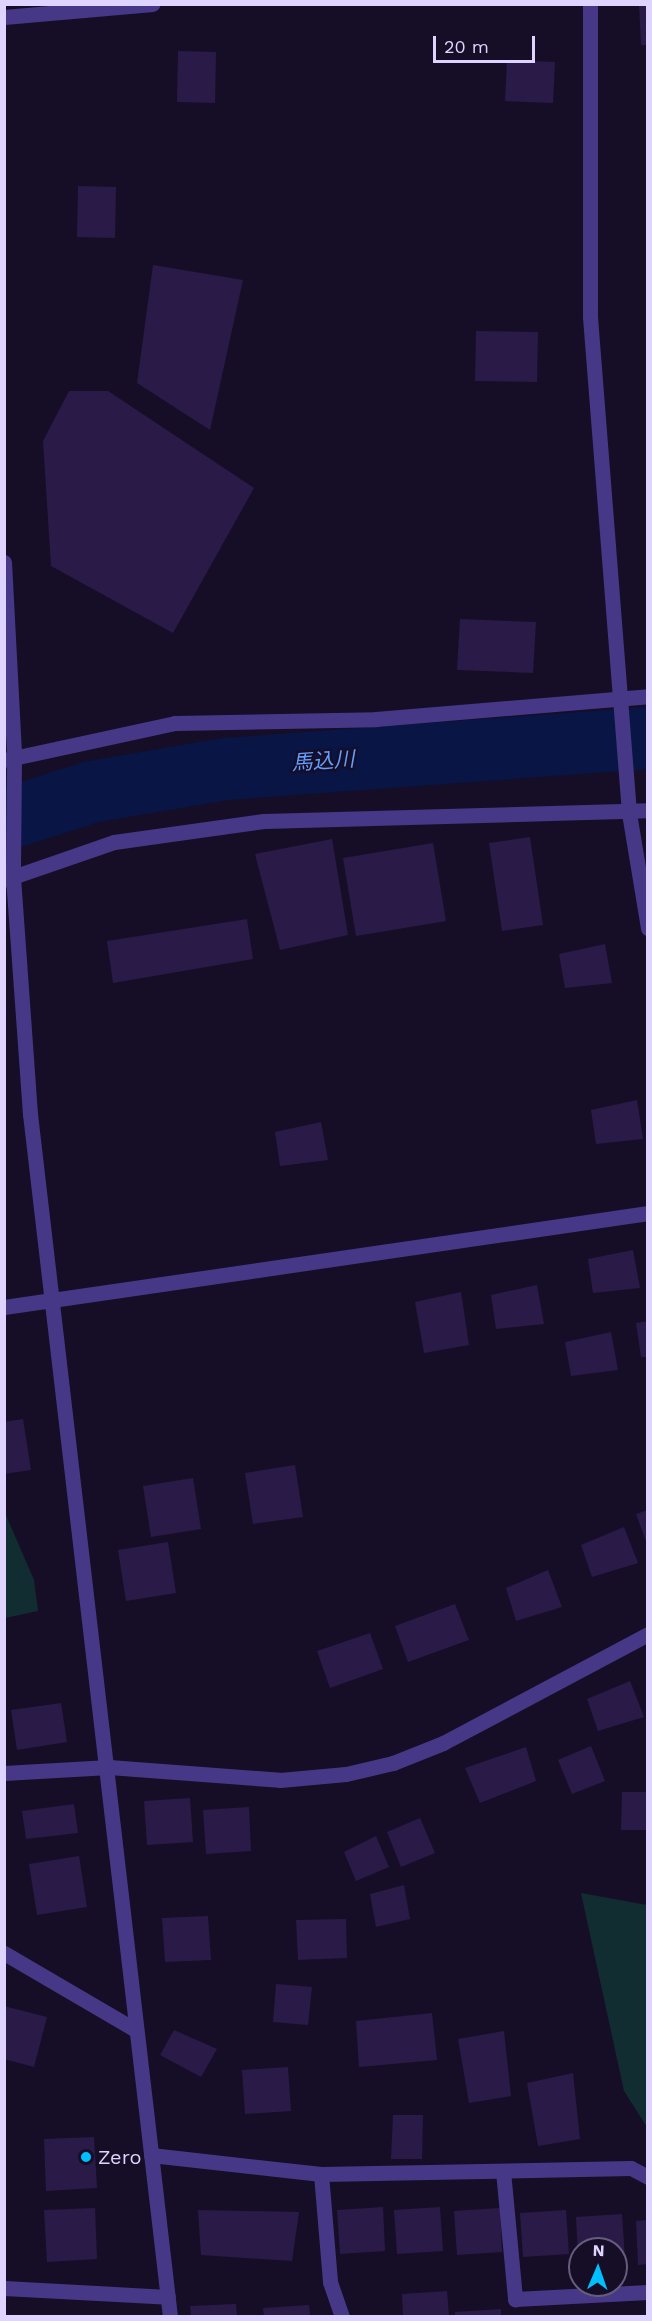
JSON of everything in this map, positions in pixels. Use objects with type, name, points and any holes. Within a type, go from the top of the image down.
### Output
[{"type":"street","points":[[4,17],[152,4]]},
{"type":"street","points":[[590,4],[590,317],[627,797],[648,928]]},
{"type":"street","points":[[4,562],[9,758],[14,774],[15,861],[9,878],[30,1114],[50,1300],[109,1767],[134,2030],[170,2316]]},
{"type":"street","points":[[9,758],[175,723],[376,719],[621,705],[648,696]]},
{"type":"street","points":[[9,878],[114,842],[264,821],[629,813],[648,810]]},
{"type":"street","points":[[4,1307],[648,1213]]},
{"type":"street","points":[[4,1773],[109,1767],[280,1780],[346,1774],[393,1763],[443,1743],[648,1634]]},
{"type":"street","points":[[4,1953],[134,2030]]},
{"type":"street","points":[[151,2156],[321,2174],[631,2168],[648,2177]]},
{"type":"street","points":[[503,2171],[515,2299],[648,2292]]},
{"type":"street","points":[[321,2174],[330,2282],[342,2316]]},
{"type":"street","points":[[4,2288],[168,2297]]},
{"type":"green space","points":[[5,1513],[34,1580],[38,1611],[5,1618]]},
{"type":"green space","points":[[581,1893],[647,1905],[647,2127],[624,2091]]},
{"type":"building","points":[[639,4],[648,4],[648,45],[641,45]]},
{"type":"building","points":[[178,51],[216,52],[215,103],[177,102]]},
{"type":"building","points":[[507,60],[555,62],[553,103],[505,101]]},
{"type":"building","points":[[78,186],[116,187],[115,238],[77,237]]},
{"type":"building","points":[[153,265],[243,280],[210,430],[137,383]]},
{"type":"building","points":[[476,331],[538,332],[537,382],[475,381]]},
{"type":"building","points":[[69,391],[108,391],[254,488],[173,633],[51,566],[43,441]]},
{"type":"building","points":[[460,619],[536,622],[533,673],[457,670]]},
{"type":"building","points":[[530,837],[543,925],[502,931],[489,843]]},
{"type":"building","points":[[332,839],[348,935],[280,950],[255,854]]},
{"type":"building","points":[[433,843],[446,921],[356,936],[343,858]]},
{"type":"building","points":[[247,919],[253,959],[113,983],[107,941]]},
{"type":"building","points":[[605,944],[612,983],[565,988],[559,954]]},
{"type":"building","points":[[637,1100],[643,1139],[596,1144],[591,1110]]},
{"type":"building","points":[[321,1122],[328,1160],[280,1166],[275,1132]]},
{"type":"building","points":[[633,1250],[640,1288],[593,1293],[588,1259]]},
{"type":"building","points":[[537,1285],[544,1324],[496,1329],[491,1295]]},
{"type":"building","points":[[461,1292],[469,1345],[424,1353],[415,1302]]},
{"type":"building","points":[[648,1321],[648,1357],[641,1357],[636,1323]]},
{"type":"building","points":[[611,1332],[618,1370],[571,1376],[565,1342]]},
{"type":"building","points":[[23,1419],[31,1470],[4,1474],[4,1422]]},
{"type":"building","points":[[295,1465],[303,1517],[253,1524],[245,1473]]},
{"type":"building","points":[[193,1478],[201,1529],[151,1537],[143,1486]]},
{"type":"building","points":[[648,1510],[648,1544],[647,1544],[636,1514]]},
{"type":"building","points":[[624,1527],[638,1563],[592,1577],[581,1545]]},
{"type":"building","points":[[168,1542],[176,1593],[126,1601],[118,1550]]},
{"type":"building","points":[[548,1570],[562,1607],[516,1621],[506,1588]]},
{"type":"building","points":[[455,1604],[469,1640],[408,1662],[395,1626]]},
{"type":"building","points":[[370,1633],[383,1669],[330,1688],[317,1651]]},
{"type":"building","points":[[630,1681],[644,1717],[598,1731],[587,1699]]},
{"type":"building","points":[[61,1703],[67,1742],[17,1750],[11,1710]]},
{"type":"building","points":[[591,1746],[605,1781],[572,1794],[558,1760]]},
{"type":"building","points":[[526,1747],[536,1781],[480,1803],[465,1768]]},
{"type":"building","points":[[622,1792],[648,1792],[648,1830],[621,1830]]},
{"type":"building","points":[[190,1798],[193,1842],[147,1845],[144,1801]]},
{"type":"building","points":[[74,1804],[78,1833],[26,1839],[22,1811]]},
{"type":"building","points":[[249,1807],[251,1851],[206,1854],[203,1810]]},
{"type":"building","points":[[420,1818],[435,1853],[401,1867],[387,1832]]},
{"type":"building","points":[[376,1836],[389,1867],[356,1881],[344,1852]]},
{"type":"building","points":[[79,1856],[87,1907],[37,1915],[29,1864]]},
{"type":"building","points":[[404,1885],[410,1919],[376,1927],[370,1894]]},
{"type":"building","points":[[208,1916],[211,1960],[165,1962],[162,1918]]},
{"type":"building","points":[[346,1919],[347,1958],[298,1960],[296,1920]]},
{"type":"building","points":[[276,1984],[312,1987],[308,2025],[273,2022]]},
{"type":"building","points":[[4,2006],[47,2017],[34,2067],[4,2059]]},
{"type":"building","points":[[432,2013],[437,2060],[359,2067],[356,2021]]},
{"type":"building","points":[[174,2030],[217,2049],[201,2077],[160,2055]]},
{"type":"building","points":[[504,2031],[511,2096],[469,2103],[458,2039]]},
{"type":"building","points":[[288,2067],[291,2111],[245,2114],[242,2070]]},
{"type":"building","points":[[573,2073],[580,2139],[538,2146],[527,2083]]},
{"type":"building","points":[[393,2115],[423,2115],[422,2159],[391,2159]]},
{"type":"building","points":[[94,2137],[97,2188],[46,2191],[44,2139]]},
{"type":"building","points":[[383,2207],[385,2251],[340,2254],[337,2210]]},
{"type":"building","points":[[440,2207],[443,2251],[397,2254],[394,2210]]},
{"type":"building","points":[[95,2208],[97,2259],[47,2262],[44,2210]]},
{"type":"building","points":[[500,2208],[502,2252],[457,2255],[454,2211]]},
{"type":"building","points":[[198,2210],[299,2212],[292,2261],[201,2255]]},
{"type":"building","points":[[566,2210],[568,2254],[523,2257],[520,2213]]},
{"type":"building","points":[[622,2214],[624,2237],[577,2237],[576,2217]]},
{"type":"building","points":[[648,2220],[648,2264],[638,2265],[636,2221]]},
{"type":"building","points":[[447,2291],[449,2316],[403,2316],[402,2294]]},
{"type":"building","points":[[236,2304],[237,2316],[191,2316],[190,2306]]},
{"type":"building","points":[[309,2305],[310,2316],[264,2316],[263,2308]]},
{"type":"building","points":[[501,2309],[501,2316],[455,2316],[455,2312]]},
{"type":"waterway","name":"馬込川","points":[[4,820],[91,792],[226,769],[648,738]]},
{"type":"place","name":"Zero","points":[[86,2157]]}]
